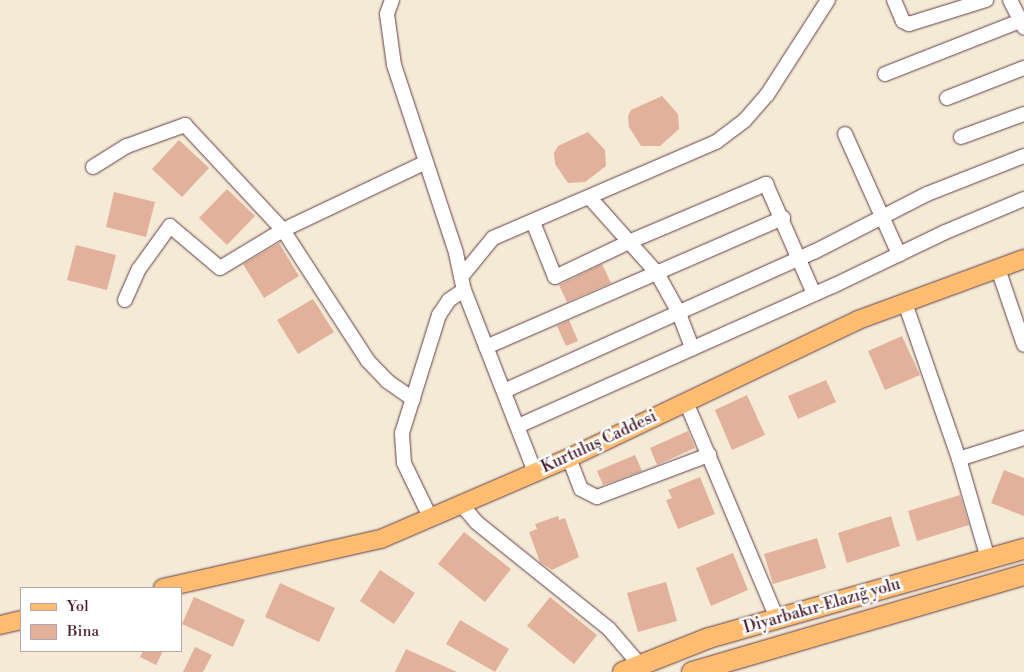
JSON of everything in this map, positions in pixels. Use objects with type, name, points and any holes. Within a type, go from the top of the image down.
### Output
[{"type":"highway","name":"Diyarbakır-Elazığ yolu","points":[[631,669],[709,638],[1024,549]]},
{"type":"highway","name":"Diyarbakır-Elazığ yolu","points":[[692,672],[1024,575]]},
{"type":"main road","name":"Kurtuluş Caddesi","points":[[167,587],[381,539],[569,458],[858,320],[1024,259]]},
{"type":"main road","points":[[0,625],[20,620]]},
{"type":"street","points":[[392,0],[387,14],[394,65],[463,283],[535,472]]},
{"type":"street","points":[[430,518],[407,474],[401,452],[403,424],[413,399],[439,315],[493,238],[590,198],[716,142],[745,120],[766,95],[828,0]]},
{"type":"street","points":[[894,0],[902,20],[909,24],[986,0]]},
{"type":"street","points":[[886,74],[1022,25],[1010,0]]},
{"type":"street","points":[[947,98],[1024,68]]},
{"type":"street","points":[[961,137],[1024,114]]},
{"type":"street","points":[[93,167],[128,146],[185,125],[283,230],[368,361],[387,381],[413,399]]},
{"type":"street","points":[[845,134],[881,218],[899,254]]},
{"type":"street","points":[[504,391],[799,258],[927,194],[1024,156]]},
{"type":"street","points":[[125,300],[139,269],[170,226],[220,268],[283,230],[426,162]]},
{"type":"street","points":[[533,222],[554,277],[631,241],[766,184],[783,218],[814,294]]},
{"type":"street","points":[[590,198],[631,241],[657,273],[678,311],[692,348]]},
{"type":"street","points":[[518,426],[1024,199]]},
{"type":"street","points":[[486,347],[783,218]]},
{"type":"street","points":[[998,269],[1024,345]]},
{"type":"street","points":[[905,303],[959,459],[988,559]]},
{"type":"street","points":[[686,402],[777,619]]},
{"type":"street","points":[[959,459],[1024,438]]},
{"type":"street","points":[[569,458],[581,489],[591,496],[602,497],[709,454]]},
{"type":"street","points":[[462,504],[476,522],[610,629],[631,669]]},
{"type":"building","points":[[662,96],[678,114],[679,129],[660,146],[641,146],[629,127],[628,116],[631,110]]},
{"type":"building","points":[[588,132],[605,150],[606,166],[585,182],[568,183],[555,164],[554,153],[558,146]]},
{"type":"building","points":[[179,140],[209,168],[182,197],[152,169]]},
{"type":"building","points":[[227,189],[255,216],[227,245],[199,218]]},
{"type":"building","points":[[114,192],[155,202],[146,237],[106,227]]},
{"type":"building","points":[[279,243],[299,276],[264,298],[243,264]]},
{"type":"building","points":[[76,245],[116,255],[107,290],[67,280]]},
{"type":"building","points":[[602,264],[611,283],[567,302],[559,285]]},
{"type":"building","points":[[313,299],[334,332],[298,354],[277,320]]},
{"type":"building","points":[[569,320],[578,341],[566,346],[557,326]]},
{"type":"building","points":[[902,336],[920,375],[885,390],[868,351]]},
{"type":"building","points":[[826,380],[836,402],[798,419],[788,396]]},
{"type":"building","points":[[747,395],[765,435],[732,450],[715,410]]},
{"type":"building","points":[[688,431],[695,448],[657,465],[650,448]]},
{"type":"building","points":[[635,455],[642,471],[603,485],[597,471]]},
{"type":"building","points":[[1004,470],[1024,478],[1024,516],[991,503]]},
{"type":"building","points":[[700,477],[715,514],[678,529],[666,500],[672,498],[668,490]]},
{"type":"building","points":[[960,495],[969,525],[917,541],[908,511]]},
{"type":"building","points":[[558,516],[559,520],[565,518],[579,557],[552,570],[540,562],[529,532],[537,529],[535,524]]},
{"type":"building","points":[[891,516],[900,546],[847,563],[838,533]]},
{"type":"building","points":[[464,532],[511,569],[485,602],[438,564]]},
{"type":"building","points":[[817,538],[826,568],[773,584],[764,554]]},
{"type":"building","points":[[733,553],[748,590],[711,606],[696,568]]},
{"type":"building","points":[[380,570],[415,593],[394,624],[360,601]]},
{"type":"building","points":[[666,582],[677,621],[638,632],[627,593]]},
{"type":"building","points":[[280,583],[335,608],[319,642],[265,617]]},
{"type":"building","points":[[194,597],[245,620],[233,647],[182,624]]},
{"type":"building","points":[[550,597],[597,635],[574,664],[527,626]]},
{"type":"building","points":[[460,620],[509,649],[495,672],[446,644]]},
{"type":"building","points":[[195,647],[212,655],[203,672],[183,672]]},
{"type":"building","points":[[406,649],[457,672],[395,672]]},
{"type":"building","points":[[142,652],[162,652],[156,665],[140,657]]}]
